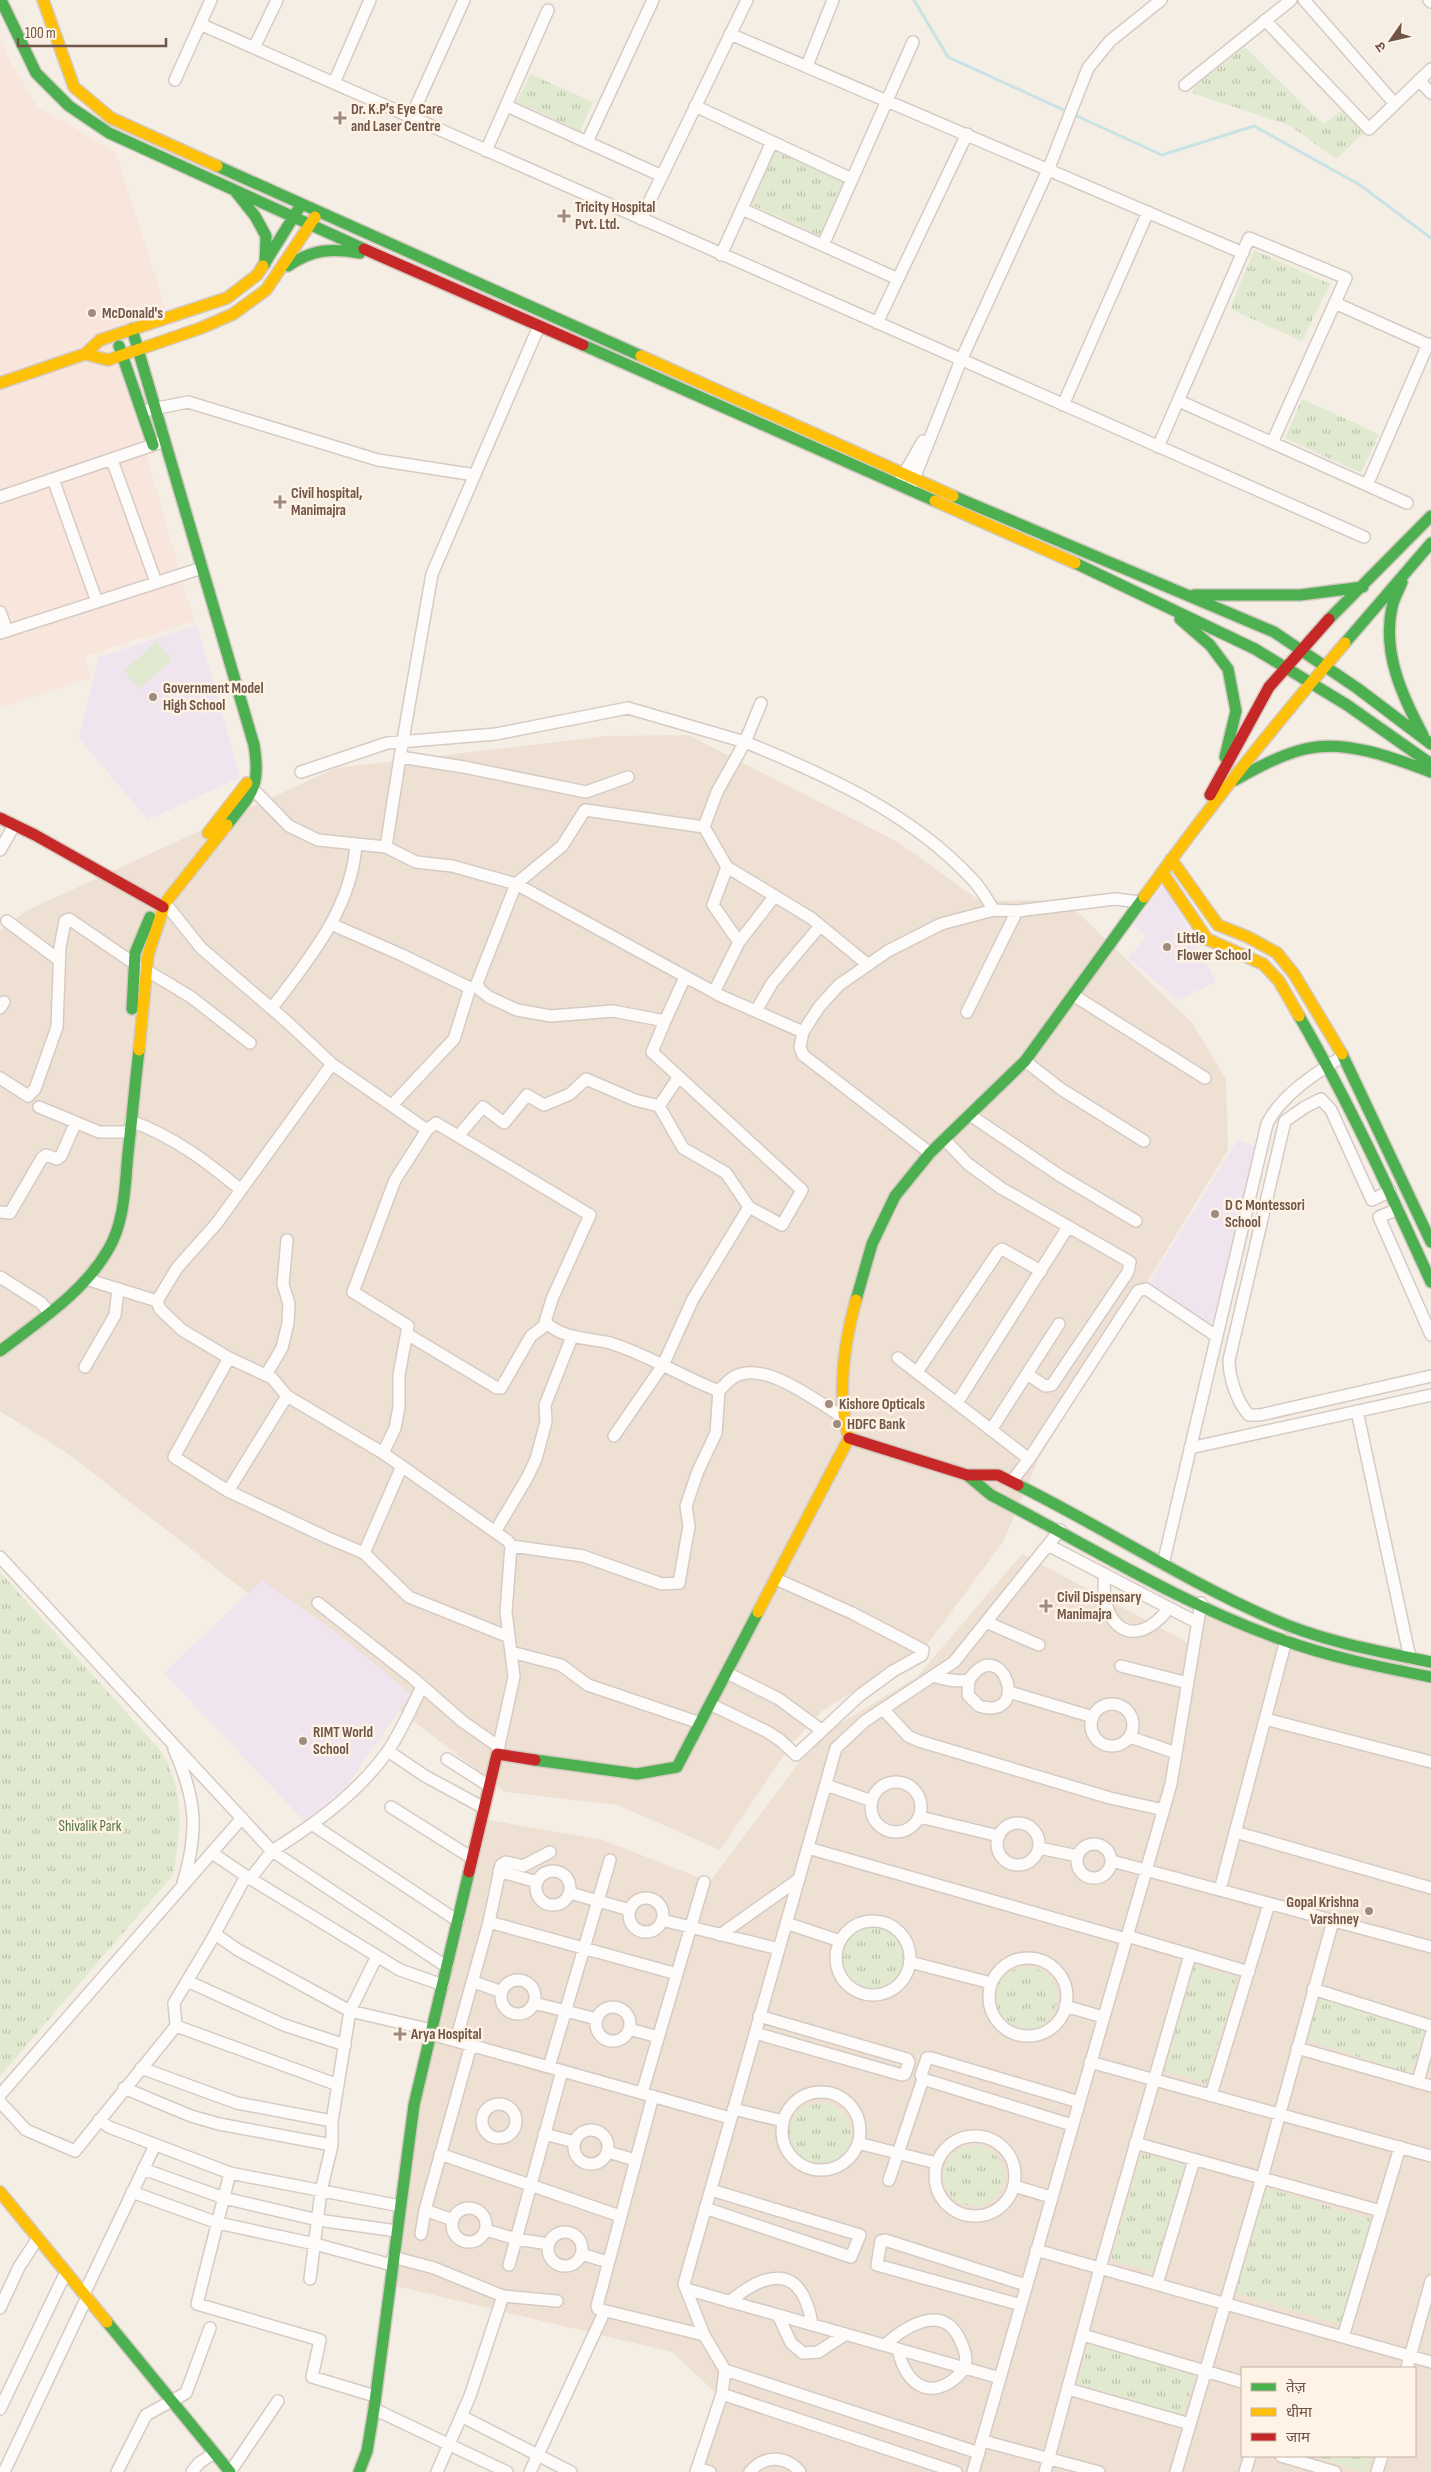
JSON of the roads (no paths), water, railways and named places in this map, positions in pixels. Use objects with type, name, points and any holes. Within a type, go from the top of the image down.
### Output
[{"type":"street","points":[[0,0],[36,73],[69,106],[109,133],[295,216],[311,225],[1071,561],[1255,650],[1347,705],[1431,764]]},
{"type":"street","points":[[43,0],[74,87],[111,118],[915,478],[1274,632],[1325,666],[1429,742]]},
{"type":"street","points":[[175,80],[211,0]]},
{"type":"street","points":[[254,48],[277,0]]},
{"type":"street","points":[[334,83],[370,0]]},
{"type":"street","points":[[411,118],[464,0]]},
{"type":"street","points":[[587,142],[653,0]]},
{"type":"street","points":[[641,219],[748,0]]},
{"type":"street","points":[[807,66],[833,0]]},
{"type":"street","points":[[910,490],[961,360],[1048,168],[1088,68],[1110,40],[1161,0]]},
{"type":"street","points":[[1185,85],[1291,0]]},
{"type":"street","points":[[1304,0],[1395,104]]},
{"type":"street","points":[[486,151],[548,10]]},
{"type":"street","points":[[1265,20],[1368,129],[1431,69]]},
{"type":"street","points":[[200,24],[1364,537]]},
{"type":"street","points":[[730,34],[1048,168],[1242,253]]},
{"type":"street","points":[[823,245],[913,42]]},
{"type":"street","points":[[1419,80],[1431,93]]},
{"type":"street","points":[[507,106],[662,176]]},
{"type":"street","points":[[695,106],[852,179]]},
{"type":"street","points":[[877,323],[967,134]]},
{"type":"street","points":[[721,254],[772,142]]},
{"type":"street","points":[[233,189],[255,216],[266,236],[265,264]]},
{"type":"street","points":[[1,381],[85,354],[100,340],[227,298],[256,275],[265,264],[302,204]]},
{"type":"street","points":[[742,209],[898,279]]},
{"type":"street","points":[[85,354],[108,360],[201,328],[233,314],[266,290],[318,212]]},
{"type":"street","points":[[1063,405],[1148,212]]},
{"type":"street","points":[[1158,447],[1249,238],[1346,278],[1272,443]]},
{"type":"street","points":[[277,275],[305,254],[330,248],[384,257]]},
{"type":"street","points":[[1335,303],[1430,345],[1367,485]]},
{"type":"street","points":[[386,847],[402,742],[432,574],[539,326]]},
{"type":"street","points":[[0,1351],[46,1309],[82,1272],[100,1246],[111,1219],[122,1154],[136,953],[161,904],[251,786],[258,766],[254,745],[132,330]]},
{"type":"street","points":[[116,335],[153,445]]},
{"type":"street","points":[[1178,401],[1408,503]]},
{"type":"street","points":[[141,412],[188,402],[378,460],[475,475]]},
{"type":"street","points":[[898,486],[938,415]]},
{"type":"street","points":[[0,497],[166,441]]},
{"type":"street","points":[[112,460],[156,582]]},
{"type":"street","points":[[53,479],[97,602]]},
{"type":"street","points":[[1226,779],[1269,687],[1318,630],[1363,587],[1431,516]]},
{"type":"street","points":[[318,1603],[498,1750],[567,1766],[637,1774],[677,1767],[849,1438],[842,1417],[843,1380],[848,1329],[872,1244],[895,1196],[930,1153],[1025,1061],[1191,832],[1226,779],[1431,543]]},
{"type":"street","points":[[0,612],[3,632],[202,568]]},
{"type":"street","points":[[1406,571],[1392,607],[1389,644],[1405,703],[1429,742]]},
{"type":"street","points":[[1185,595],[1272,597],[1327,594],[1363,587]]},
{"type":"street","points":[[1164,606],[1210,645],[1228,670],[1236,711],[1226,779]]},
{"type":"street","points":[[704,827],[717,792],[745,742],[760,703]]},
{"type":"street","points":[[301,772],[386,743],[496,734],[628,708],[745,742],[818,772],[851,789],[894,816],[940,850],[968,875],[994,910]]},
{"type":"street","points":[[1226,779],[1313,747],[1392,757],[1431,772]]},
{"type":"street","points":[[400,756],[586,792],[628,777]]},
{"type":"street","points":[[251,786],[289,826],[318,840],[386,847],[416,862],[452,866],[516,884],[714,992],[803,1032]]},
{"type":"street","points":[[666,1021],[613,1011],[551,1016],[517,1010],[488,997],[480,990],[477,983],[516,884],[562,846],[585,810],[704,827]]},
{"type":"street","points":[[0,818],[36,835],[161,904],[201,948],[272,1008],[332,1064],[428,1130]]},
{"type":"street","points":[[704,827],[727,866],[820,926],[867,964]]},
{"type":"street","points":[[0,850],[6,830],[36,835]]},
{"type":"street","points":[[272,1008],[305,964],[331,924],[347,892],[355,864],[356,844]]},
{"type":"street","points":[[1171,859],[1218,925],[1277,952],[1294,974],[1343,1056],[1431,1242]]},
{"type":"street","points":[[727,866],[713,906],[739,942]]},
{"type":"street","points":[[1162,872],[1207,939],[1263,964],[1279,982],[1328,1066],[1390,1191],[1431,1282]]},
{"type":"street","points":[[714,992],[739,942],[774,897]]},
{"type":"street","points":[[930,1153],[803,1055],[800,1047],[803,1032],[819,1007],[832,993],[867,964],[942,924],[994,910],[1017,911],[1115,899],[1140,902]]},
{"type":"street","points":[[0,1343],[86,1279],[109,1249],[120,1219],[146,970],[161,904]]},
{"type":"street","points":[[967,1012],[1017,911]]},
{"type":"street","points":[[0,1078],[28,1096],[35,1089],[57,1027],[59,960],[65,921],[69,919],[135,964]]},
{"type":"street","points":[[7,921],[59,960]]},
{"type":"street","points":[[331,924],[402,955],[470,988],[454,1040],[392,1105]]},
{"type":"street","points":[[756,1011],[772,983],[820,926]]},
{"type":"street","points":[[146,970],[191,998],[250,1043]]},
{"type":"street","points":[[458,1136],[483,1106],[504,1123],[527,1095],[544,1105],[570,1094],[586,1079],[635,1100],[659,1106],[683,1148],[726,1172],[750,1207],[782,1225],[802,1190],[678,1078],[652,1052],[686,977]]},
{"type":"street","points":[[1073,994],[1205,1078]]},
{"type":"street","points":[[1163,1564],[1267,1124],[1272,1113],[1284,1100],[1343,1056]]},
{"type":"street","points":[[1025,1061],[1061,1090],[1144,1141]]},
{"type":"street","points":[[157,1301],[177,1268],[217,1223],[332,1064]]},
{"type":"street","points":[[659,1106],[678,1078]]},
{"type":"street","points":[[1431,1335],[1372,1200],[1326,1103],[1317,1100],[1285,1121],[1234,1341],[1229,1372],[1244,1409],[1249,1415],[1260,1415],[1431,1376]]},
{"type":"street","points":[[39,1107],[75,1124],[99,1132],[124,1132]]},
{"type":"street","points":[[970,1115],[1060,1175],[1136,1222]]},
{"type":"street","points":[[131,1121],[162,1132],[207,1162],[241,1190]]},
{"type":"street","points":[[383,1453],[397,1421],[399,1375],[408,1326],[353,1292],[395,1180],[428,1130],[436,1123],[590,1215],[552,1300],[547,1324],[554,1330],[572,1337],[610,1343],[663,1365],[691,1380],[719,1390]]},
{"type":"street","points":[[0,1212],[10,1213],[42,1158],[46,1155],[57,1159],[61,1156],[75,1124]]},
{"type":"street","points":[[944,1139],[968,1164],[1001,1188],[1130,1262],[1130,1266],[1052,1385],[1045,1386],[1027,1374]]},
{"type":"street","points":[[1372,1200],[1390,1191]]},
{"type":"street","points":[[614,1436],[663,1365],[693,1298],[750,1207]]},
{"type":"street","points":[[1379,1217],[1398,1209]]},
{"type":"street","points":[[957,1403],[1068,1227]]},
{"type":"street","points":[[266,1375],[282,1348],[288,1323],[289,1304],[283,1284],[286,1240]]},
{"type":"street","points":[[917,1372],[998,1252],[1002,1249],[1041,1271]]},
{"type":"street","points":[[0,1277],[46,1309]]},
{"type":"street","points":[[86,1279],[118,1290],[147,1296],[157,1301],[160,1309],[182,1330],[229,1358],[272,1378],[287,1396],[383,1453],[495,1532],[511,1546],[583,1556],[662,1584],[679,1583],[689,1526],[686,1506],[698,1471],[716,1433],[719,1390],[734,1377],[752,1372],[782,1380],[842,1417]]},
{"type":"street","points":[[1012,1482],[1029,1459],[1138,1291],[1146,1289],[1216,1336]]},
{"type":"street","points":[[85,1366],[115,1315],[118,1290]]},
{"type":"street","points":[[407,1334],[497,1388],[501,1388],[531,1336],[547,1324]]},
{"type":"street","points":[[991,1430],[1059,1324]]},
{"type":"street","points":[[495,1532],[536,1459],[546,1422],[545,1405],[572,1337]]},
{"type":"street","points":[[229,1358],[174,1458],[228,1491],[364,1553],[409,1597],[509,1637]]},
{"type":"street","points":[[898,1358],[1029,1459]]},
{"type":"street","points":[[1190,1448],[1431,1395]]},
{"type":"street","points":[[228,1491],[287,1396]]},
{"type":"street","points":[[1357,1411],[1410,1658]]},
{"type":"street","points":[[849,1438],[967,1475],[998,1475],[1073,1512],[1163,1564],[1271,1619],[1354,1647],[1431,1662]]},
{"type":"street","points":[[364,1553],[402,1466]]},
{"type":"street","points":[[967,1475],[991,1495],[1259,1631],[1341,1659],[1431,1677]]},
{"type":"street","points":[[710,2472],[697,2470],[722,2394],[725,2370],[704,2335],[684,2284],[836,1748],[865,1721],[954,1662],[1073,1512]]},
{"type":"street","points":[[1048,1544],[1198,1623]]},
{"type":"street","points":[[359,2472],[367,2451],[374,2409],[414,2105],[514,1677],[506,1612],[511,1546]]},
{"type":"street","points":[[0,1557],[272,1851],[447,1967]]},
{"type":"street","points":[[1105,1574],[1104,1593],[1108,1612],[1123,1631],[1133,1633],[1144,1631],[1154,1625],[1170,1608]]},
{"type":"street","points":[[710,1704],[766,1731],[780,1740],[796,1755],[858,1696],[893,1671],[922,1655],[923,1650],[852,1612],[776,1579]]},
{"type":"street","points":[[973,2472],[1171,1784],[1204,1586]]},
{"type":"street","points":[[986,1622],[1039,1645]]},
{"type":"street","points":[[1222,1882],[1286,1640]]},
{"type":"street","points":[[511,1652],[560,1666],[588,1684],[700,1723]]},
{"type":"street","points":[[990,1666],[998,1669],[1005,1675],[1009,1683],[1009,1692],[1001,1704],[994,1708],[979,1706],[968,1695],[969,1680],[974,1672],[990,1666]]},
{"type":"street","points":[[1121,1666],[1188,1683]]},
{"type":"street","points":[[727,1673],[780,1699],[821,1730]]},
{"type":"street","points":[[934,1676],[947,1680],[969,1680]]},
{"type":"street","points":[[0,2102],[26,2130],[75,2151],[176,2026],[174,2004],[248,1878],[272,1851],[313,1825],[348,1798],[388,1751],[422,1687]]},
{"type":"street","points":[[1009,1692],[1093,1717]]},
{"type":"street","points":[[1108,1704],[1122,1706],[1132,1716],[1133,1730],[1130,1737],[1120,1745],[1106,1746],[1100,1742],[1092,1731],[1093,1717],[1096,1711],[1108,1704]]},
{"type":"street","points":[[883,1709],[908,1736],[919,1741],[1110,1798],[1164,1810]]},
{"type":"street","points":[[1265,1719],[1431,1762]]},
{"type":"street","points":[[1130,1737],[1176,1753]]},
{"type":"street","points":[[170,1740],[182,1766],[194,1812],[192,1856],[182,1887]]},
{"type":"street","points":[[388,1751],[425,1776],[484,1808]]},
{"type":"street","points":[[448,1759],[489,1786]]},
{"type":"street","points":[[888,1783],[904,1783],[917,1793],[920,1801],[920,1817],[907,1830],[898,1832],[888,1831],[874,1819],[872,1801],[881,1787],[888,1783]]},
{"type":"street","points":[[826,1785],[872,1801]]},
{"type":"street","points":[[391,1807],[472,1858]]},
{"type":"street","points":[[920,1817],[999,1836]]},
{"type":"street","points":[[0,2095],[242,1818]]},
{"type":"street","points":[[1020,1822],[1028,1825],[1035,1831],[1039,1839],[1039,1848],[1036,1855],[1024,1864],[1009,1862],[999,1851],[999,1836],[1004,1828],[1020,1822]]},
{"type":"street","points":[[313,1825],[458,1921]]},
{"type":"street","points":[[1235,1832],[1431,1888]]},
{"type":"street","points":[[1097,1844],[1108,1850],[1112,1861],[1105,1874],[1092,1878],[1080,1870],[1078,1856],[1085,1846],[1097,1844]]},
{"type":"street","points":[[808,1848],[1249,1972]]},
{"type":"street","points":[[1039,1848],[1078,1856]]},
{"type":"street","points":[[456,2040],[474,1982],[501,1866],[506,1862],[523,1866],[550,1852]]},
{"type":"street","points":[[212,1853],[248,1878],[400,1970],[443,1985]]},
{"type":"street","points":[[549,2067],[610,1860]]},
{"type":"street","points":[[1112,1861],[1431,1947]]},
{"type":"street","points":[[499,1871],[537,1882]]},
{"type":"street","points":[[548,1871],[558,1871],[570,1882],[570,1893],[563,1902],[557,1904],[546,1903],[538,1894],[537,1882],[548,1871]]},
{"type":"street","points":[[720,1935],[799,1879]]},
{"type":"street","points":[[704,1882],[658,2037],[635,2160],[597,2302],[598,2309],[704,2335]]},
{"type":"street","points":[[570,1893],[630,1910]]},
{"type":"street","points":[[641,1898],[651,1898],[662,1909],[662,1920],[650,1932],[638,1930],[630,1921],[630,1910],[641,1898]]},
{"type":"street","points":[[1211,2096],[1269,1904]]},
{"type":"street","points":[[662,1920],[779,1949]]},
{"type":"street","points":[[879,1921],[888,1924],[903,1936],[907,1944],[910,1962],[903,1981],[896,1988],[888,1993],[868,1995],[850,1987],[840,1975],[836,1961],[840,1941],[845,1933],[861,1923],[879,1921]]},
{"type":"street","points":[[1176,2472],[1262,2178],[1333,1921]]},
{"type":"street","points":[[489,1922],[677,1974]]},
{"type":"street","points":[[786,1923],[840,1941]]},
{"type":"street","points":[[215,1934],[238,1950],[350,2011],[432,2032],[470,2045],[647,2095],[732,2113],[783,2121]]},
{"type":"street","points":[[1045,2472],[1100,2268],[1190,1954]]},
{"type":"street","points":[[310,2279],[322,2191],[332,2145],[332,2121],[350,2011],[377,1956]]},
{"type":"street","points":[[1034,1958],[1053,1967],[1060,1975],[1066,1995],[1066,2006],[1054,2025],[1039,2034],[1022,2035],[1011,2032],[994,2017],[989,2000],[991,1983],[1003,1966],[1018,1959],[1034,1958]]},
{"type":"street","points":[[910,1962],[991,1983]]},
{"type":"street","points":[[520,1980],[534,1991],[534,2002],[528,2011],[513,2014],[504,2008],[502,1992],[509,1983],[520,1980]]},
{"type":"street","points":[[187,1981],[284,2024],[345,2045]]},
{"type":"street","points":[[474,1982],[502,1992]]},
{"type":"street","points":[[1313,1989],[1431,2026]]},
{"type":"street","points":[[534,2002],[597,2018]]},
{"type":"street","points":[[1066,2006],[1104,2017]]},
{"type":"street","points":[[618,2007],[627,2014],[629,2029],[622,2038],[611,2041],[600,2035],[597,2030],[597,2018],[608,2008],[618,2007]]},
{"type":"street","points":[[755,2033],[902,2075],[909,2062],[907,2059],[759,2016]]},
{"type":"street","points":[[176,2026],[338,2085]]},
{"type":"street","points":[[629,2029],[658,2037]]},
{"type":"street","points":[[1418,2082],[1431,2035]]},
{"type":"street","points":[[421,2234],[425,2210],[470,2045]]},
{"type":"street","points":[[1297,2048],[1431,2086]]},
{"type":"street","points":[[889,2180],[923,2079],[921,2075],[927,2058],[1079,2102]]},
{"type":"street","points":[[1090,2062],[1431,2156]]},
{"type":"street","points":[[141,2068],[237,2103],[332,2121]]},
{"type":"street","points":[[509,2265],[562,2071]]},
{"type":"street","points":[[923,2079],[1072,2124]]},
{"type":"street","points":[[124,2088],[191,2116],[219,2124],[332,2145]]},
{"type":"street","points":[[817,2092],[836,2095],[844,2100],[856,2115],[859,2124],[858,2143],[852,2155],[842,2164],[830,2169],[810,2168],[793,2158],[785,2147],[782,2134],[783,2121],[792,2104],[799,2098],[817,2092]]},
{"type":"street","points":[[99,2120],[109,2127],[230,2173],[400,2206]]},
{"type":"street","points":[[586,2130],[596,2130],[605,2136],[609,2146],[608,2152],[601,2161],[595,2164],[584,2162],[576,2153],[575,2142],[586,2130]]},
{"type":"street","points":[[544,2134],[575,2142]]},
{"type":"street","points":[[974,2135],[986,2137],[997,2142],[1010,2156],[1015,2174],[1014,2186],[1010,2196],[995,2211],[985,2215],[964,2214],[945,2203],[939,2194],[934,2174],[936,2163],[942,2152],[951,2143],[962,2137],[974,2135]]},
{"type":"street","points":[[858,2143],[936,2163]]},
{"type":"street","points":[[1135,2143],[1381,2211]]},
{"type":"street","points":[[4,2472],[155,2144]]},
{"type":"street","points":[[1343,2337],[1400,2147]]},
{"type":"street","points":[[608,2152],[635,2160]]},
{"type":"street","points":[[440,2154],[620,2216]]},
{"type":"street","points":[[1157,2284],[1194,2160]]},
{"type":"street","points":[[143,2169],[224,2198],[318,2220],[397,2231]]},
{"type":"street","points":[[230,2173],[197,2304],[320,2340],[312,2377],[375,2396]]},
{"type":"street","points":[[1014,2186],[1051,2197]]},
{"type":"street","points":[[705,2208],[851,2256],[860,2235],[711,2190]]},
{"type":"street","points":[[0,2192],[228,2471],[278,2401]]},
{"type":"street","points":[[132,2192],[218,2223],[392,2261],[434,2268],[503,2296],[557,2301]]},
{"type":"street","points":[[474,2208],[486,2219],[486,2230],[483,2235],[473,2242],[462,2240],[454,2231],[453,2220],[459,2211],[474,2208]]},
{"type":"street","points":[[425,2210],[453,2220]]},
{"type":"street","points":[[486,2230],[516,2239],[549,2244]]},
{"type":"street","points":[[570,2233],[579,2239],[581,2254],[574,2264],[563,2266],[552,2261],[548,2250],[549,2244],[555,2236],[570,2233]]},
{"type":"street","points":[[0,2308],[19,2268],[38,2238]]},
{"type":"street","points":[[1020,2305],[877,2265],[881,2240],[1026,2285]]},
{"type":"street","points":[[1036,2250],[1431,2362]]},
{"type":"street","points":[[581,2254],[608,2262]]},
{"type":"street","points":[[0,2409],[66,2272]]},
{"type":"street","points":[[729,2302],[759,2282],[772,2277],[783,2278],[800,2288],[808,2304],[812,2324]]},
{"type":"street","points":[[1407,2367],[1431,2281]]},
{"type":"street","points":[[686,2289],[1000,2378]]},
{"type":"street","points":[[437,2472],[484,2358],[503,2296]]},
{"type":"street","points":[[778,2315],[791,2343],[803,2353],[818,2352],[846,2334]]},
{"type":"street","points":[[530,2472],[602,2317]]},
{"type":"street","points":[[885,2345],[912,2324],[933,2319],[940,2321],[957,2332],[965,2352],[965,2368],[946,2386],[936,2389],[925,2387],[911,2376],[898,2349]]},
{"type":"street","points":[[117,2472],[146,2415],[186,2393],[210,2328]]},
{"type":"street","points":[[1083,2335],[1241,2382]]},
{"type":"street","points":[[725,2370],[979,2453]]},
{"type":"street","points":[[1068,2389],[1190,2424]]},
{"type":"street","points":[[722,2394],[956,2472]]},
{"type":"street","points":[[374,2409],[507,2472]]},
{"type":"street","points":[[461,2416],[571,2472]]},
{"type":"street","points":[[983,2440],[1099,2472]]},
{"type":"street","points":[[192,2472],[199,2463],[214,2453]]},
{"type":"street","points":[[1245,2472],[1250,2457]]},
{"type":"street","points":[[1284,2457],[1335,2472]]},
{"type":"street","points":[[1377,2472],[1382,2457]]},
{"type":"street","points":[[750,2472],[763,2461],[772,2459],[791,2463],[800,2472]]},
{"type":"waterway","points":[[914,0],[948,57],[1162,155],[1254,126],[1360,185],[1431,238]]},
{"type":"place","name":"Dr. K.P's Eye Care and Laser Centre","points":[[340,118]]},
{"type":"place","name":"Tricity Hospital Pvt. Ltd.","points":[[564,216]]},
{"type":"place","name":"McDonald's","points":[[92,313]]},
{"type":"place","name":"Civil hospital, Manimajra","points":[[280,502]]},
{"type":"place","name":"Government Model High School","points":[[153,697]]},
{"type":"place","name":"Little Flower School","points":[[1167,947]]},
{"type":"place","name":"D C Montessori School","points":[[1215,1214]]},
{"type":"place","name":"Kishore Opticals","points":[[829,1404]]},
{"type":"place","name":"HDFC Bank","points":[[837,1424]]},
{"type":"place","name":"Civil Dispensary Manimajra","points":[[1046,1606]]},
{"type":"place","name":"RIMT World School","points":[[303,1741]]},
{"type":"place","name":"Gopal Krishna Varshney","points":[[1369,1911]]},
{"type":"place","name":"Arya Hospital","points":[[400,2034]]},
{"type":"park label","name":"Shivalik Park","points":[[90,1826]]}]
